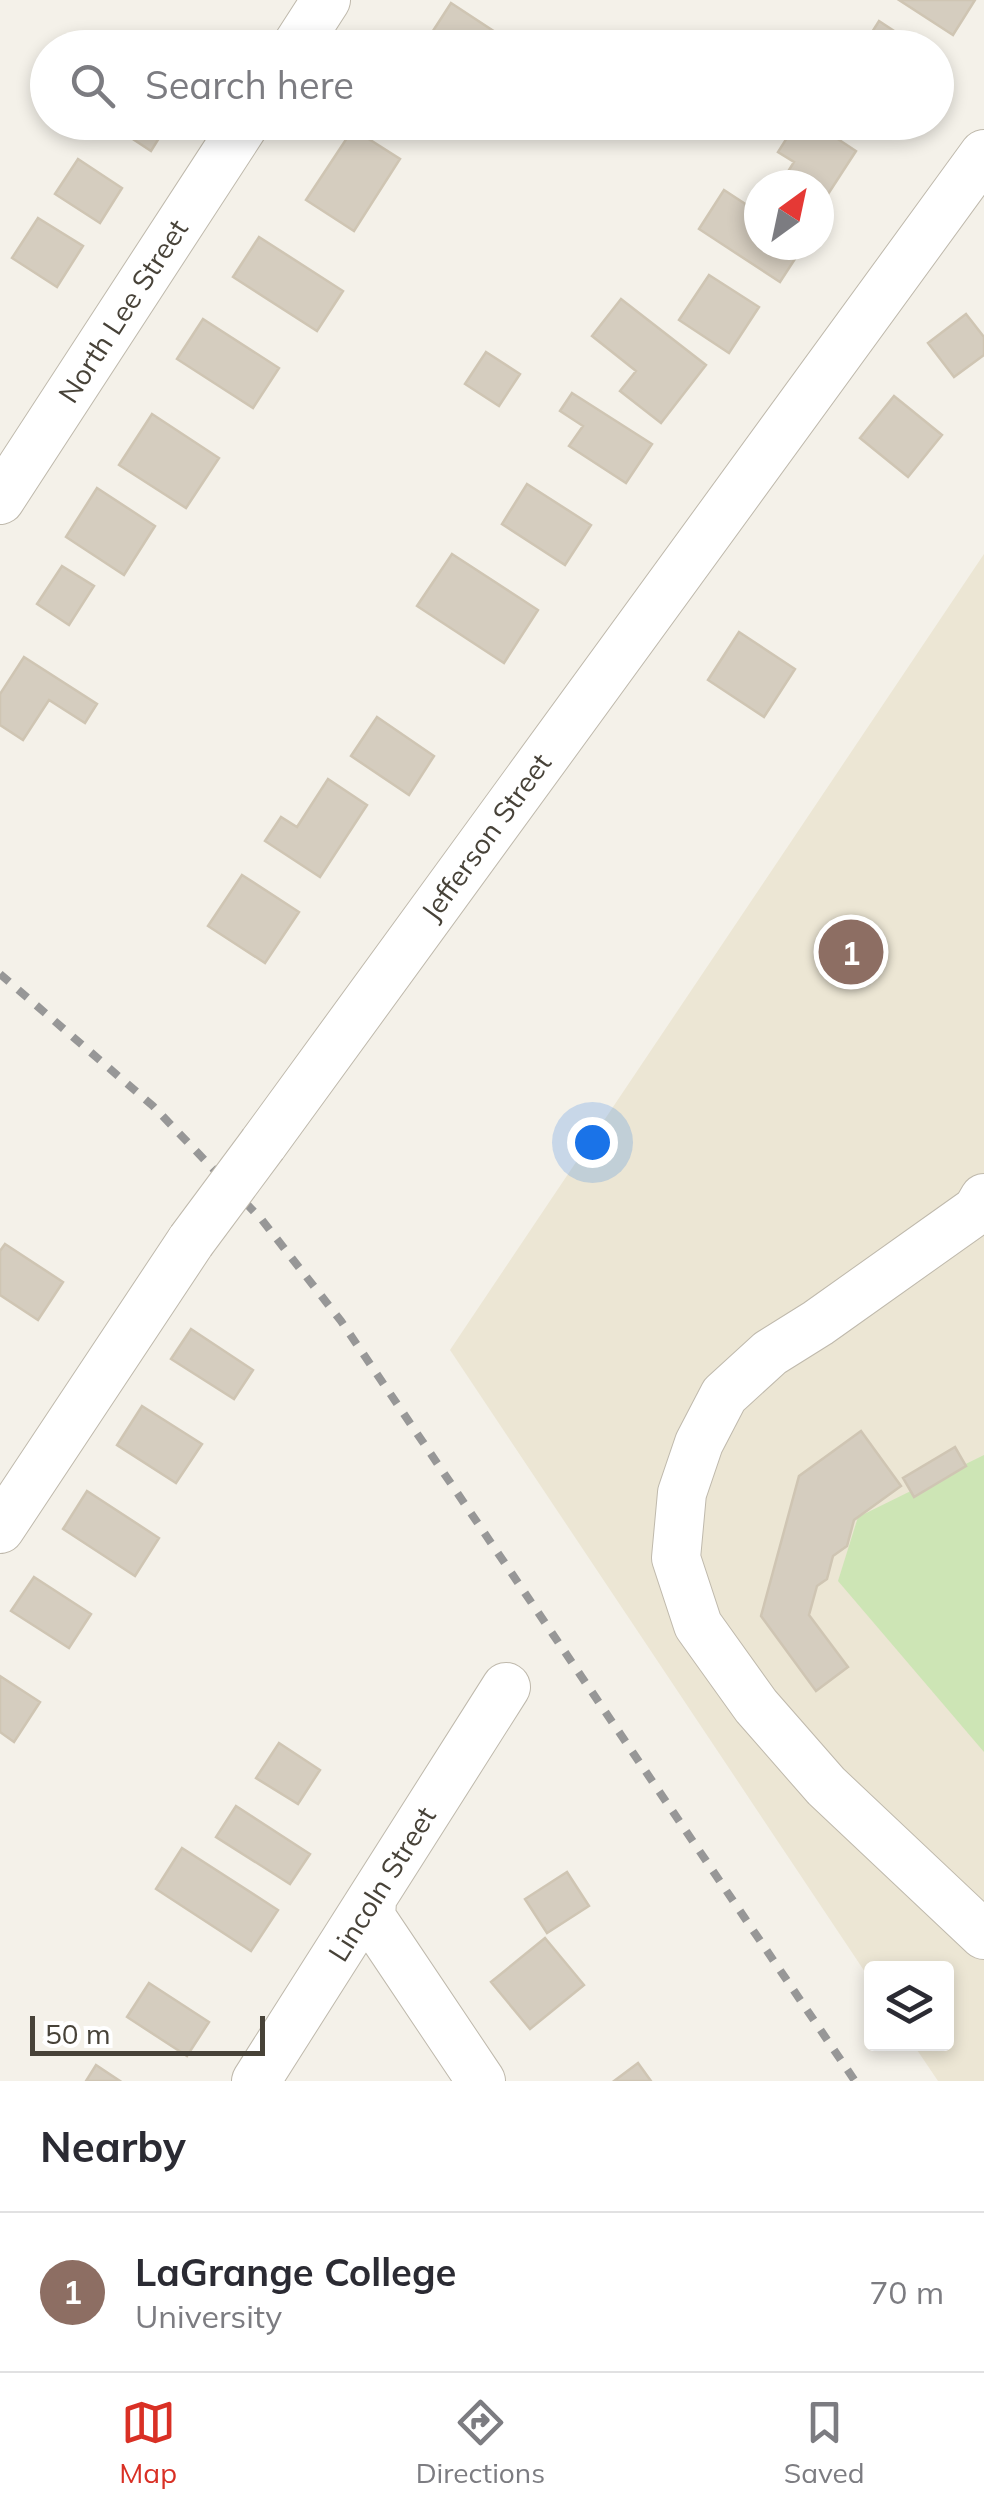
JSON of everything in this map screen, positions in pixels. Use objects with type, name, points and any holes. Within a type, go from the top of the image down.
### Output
[{"type":"street","points":[[307,30],[326,0]]},
{"type":"street","name":"North Lee Street","points":[[0,500],[234,140]]},
{"type":"street","name":"Jefferson Street","points":[[0,1529],[191,1241],[984,154]]},
{"type":"street","points":[[982,1206],[818,1323],[770,1352],[724,1395],[699,1443],[682,1493],[676,1558],[698,1626],[756,1706],[826,1786],[984,1936]]},
{"type":"street","name":"Lincoln Street","points":[[256,2081],[506,1687]]},
{"type":"street","points":[[372,1900],[371,1917],[481,2081]]},
{"type":"shaded area","points":[[984,554],[984,2081],[938,2081],[918,2051],[954,2051],[954,1961],[864,1961],[864,1971],[450,1350]]},
{"type":"green space","points":[[984,1455],[984,1752],[838,1581],[858,1517]]},
{"type":"building","points":[[899,0],[975,0],[954,33],[954,30],[945,30]]},
{"type":"building","points":[[451,3],[492,30],[434,30]]},
{"type":"building","points":[[879,21],[893,30],[873,30]]},
{"type":"building","points":[[134,140],[158,140],[151,151]]},
{"type":"building","points":[[346,140],[370,140],[400,159],[354,231],[306,200]]},
{"type":"building","points":[[786,140],[839,140],[856,151],[834,185],[834,170],[789,170],[794,162],[778,152]]},
{"type":"building","points":[[78,159],[122,188],[100,223],[55,194]]},
{"type":"building","points":[[724,190],[744,203],[744,258],[699,229]]},
{"type":"building","points":[[38,218],[83,246],[57,287],[12,258]]},
{"type":"building","points":[[259,237],[343,291],[317,331],[233,277]]},
{"type":"building","points":[[746,260],[794,260],[780,282]]},
{"type":"building","points":[[709,275],[759,307],[729,353],[679,320]]},
{"type":"building","points":[[621,299],[706,365],[661,423],[620,391],[636,371],[592,336]]},
{"type":"building","points":[[966,314],[984,337],[984,355],[954,377],[928,343]]},
{"type":"building","points":[[203,319],[279,368],[253,408],[177,359]]},
{"type":"building","points":[[486,352],[520,374],[499,406],[465,384]]},
{"type":"building","points":[[572,393],[652,444],[626,483],[569,446],[583,426],[560,411]]},
{"type":"building","points":[[894,396],[942,435],[908,477],[860,438]]},
{"type":"building","points":[[152,414],[219,458],[186,508],[119,465]]},
{"type":"building","points":[[527,484],[591,525],[565,565],[502,524]]},
{"type":"building","points":[[97,488],[155,526],[124,575],[66,537]]},
{"type":"building","points":[[452,554],[538,610],[504,663],[417,606]]},
{"type":"building","points":[[62,566],[94,586],[69,625],[37,604]]},
{"type":"building","points":[[739,632],[795,669],[764,717],[708,680]]},
{"type":"building","points":[[24,657],[97,704],[85,723],[49,700],[23,740],[0,725],[0,694]]},
{"type":"building","points":[[377,717],[434,756],[409,795],[351,756]]},
{"type":"building","points":[[328,779],[367,805],[320,877],[265,841],[281,817],[297,827]]},
{"type":"building","points":[[242,875],[299,912],[265,963],[208,926]]},
{"type":"building","points":[[5,1244],[63,1282],[38,1320],[0,1295],[0,1251]]},
{"type":"building","points":[[191,1329],[253,1370],[234,1399],[171,1359]]},
{"type":"building","points":[[142,1406],[202,1444],[176,1483],[117,1445]]},
{"type":"building","points":[[861,1431],[901,1486],[854,1520],[847,1546],[833,1556],[827,1579],[817,1586],[809,1615],[848,1667],[816,1691],[761,1616],[799,1476]]},
{"type":"building","points":[[955,1447],[966,1466],[914,1497],[903,1478]]},
{"type":"building","points":[[87,1491],[159,1538],[135,1576],[63,1529]]},
{"type":"building","points":[[34,1577],[91,1614],[69,1648],[11,1611]]},
{"type":"building","points":[[0,1676],[40,1702],[14,1742],[0,1732]]},
{"type":"building","points":[[279,1743],[320,1770],[298,1804],[256,1778]]},
{"type":"building","points":[[236,1806],[310,1854],[290,1884],[216,1837]]},
{"type":"building","points":[[182,1848],[278,1910],[251,1951],[156,1889]]},
{"type":"building","points":[[567,1872],[589,1906],[547,1933],[525,1899]]},
{"type":"building","points":[[545,1938],[584,1985],[530,2029],[491,1982]]},
{"type":"building","points":[[149,1983],[209,2022],[187,2056],[127,2017]]},
{"type":"building","points":[[638,2063],[651,2081],[614,2081]]},
{"type":"building","points":[[96,2065],[120,2081],[86,2081]]},
{"type":"railway","points":[[0,974],[153,1106],[262,1220],[341,1321],[855,2081]]},
{"type":"place","name":"LaGrange College","points":[[851,952]]}]
